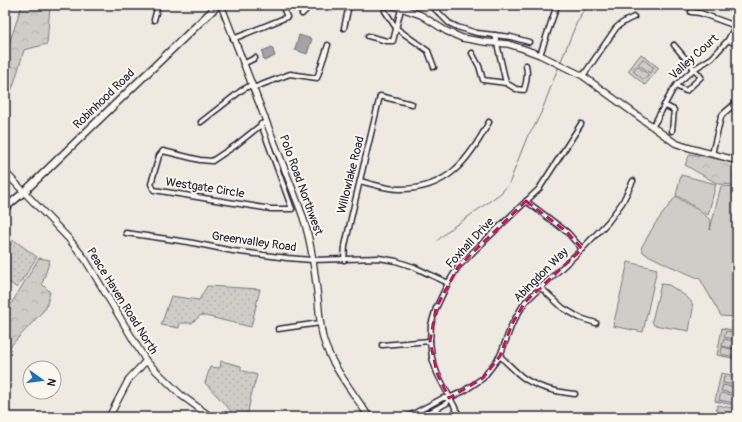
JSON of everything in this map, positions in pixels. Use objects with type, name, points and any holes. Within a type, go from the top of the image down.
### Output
[{"type":"main road","name":"Robinhood Road","points":[[5,208],[24,192],[219,5]]},
{"type":"street","points":[[154,20],[158,5]]},
{"type":"street","name":"Polo Road Northwest","points":[[219,5],[252,86],[263,123],[299,206],[308,233],[323,338],[332,359],[369,417]]},
{"type":"street","points":[[233,39],[287,17],[282,5]]},
{"type":"street","points":[[302,14],[311,5]]},
{"type":"street","points":[[344,28],[349,5]]},
{"type":"street","points":[[390,5],[401,6],[421,15],[446,31],[462,38],[524,48],[540,55],[583,76],[675,143],[737,161]]},
{"type":"street","points":[[431,5],[449,23],[457,27],[477,33],[511,37],[529,42]]},
{"type":"street","points":[[540,55],[557,5]]},
{"type":"street","points":[[368,36],[393,41],[401,6]]},
{"type":"street","points":[[385,11],[396,28],[428,51],[434,67]]},
{"type":"street","points":[[691,12],[700,13],[736,24]]},
{"type":"street","points":[[583,76],[616,28],[625,20],[634,17]]},
{"type":"street","name":"Valley Court","points":[[652,126],[676,86],[694,69],[712,58],[728,40],[736,24]]},
{"type":"street","points":[[495,35],[506,83]]},
{"type":"street","points":[[728,40],[737,46]]},
{"type":"street","points":[[201,122],[242,90],[252,86],[290,74],[317,78],[328,45]]},
{"type":"street","points":[[674,45],[701,77],[686,91],[676,86]]},
{"type":"street","points":[[472,53],[479,66],[483,80],[506,83],[516,89],[524,90],[528,72],[526,65]]},
{"type":"street","points":[[243,64],[255,58]]},
{"type":"street","name":"Willowlake Road","points":[[344,260],[345,246],[380,96],[412,104]]},
{"type":"street","points":[[712,154],[721,117],[737,102]]},
{"type":"street","points":[[664,105],[674,110],[672,131]]},
{"type":"street","points":[[360,181],[398,189],[422,187],[436,182],[460,166],[478,143],[489,122]]},
{"type":"street","points":[[263,123],[292,209],[299,206]]},
{"type":"street","name":"Westgate Circle","points":[[263,123],[236,145],[212,161],[200,160],[163,151],[159,156],[151,184],[154,190],[271,209],[292,209]]},
{"type":"street","name":"Foxhall Drive","points":[[460,417],[437,374],[432,358],[430,340],[431,325],[436,308],[448,283],[458,267],[539,190],[581,124]]},
{"type":"street","name":"Peace Haven Road North","points":[[5,172],[85,259],[146,361],[180,395],[211,417]]},
{"type":"street","name":"Abingdon Way","points":[[407,417],[443,398],[449,398],[464,391],[483,378],[500,356],[512,324],[525,302],[582,249],[608,222],[622,203],[633,182]]},
{"type":"street","points":[[526,201],[568,232],[582,249]]},
{"type":"street","name":"Greenvalley Road","points":[[126,233],[188,242],[233,252],[287,258],[344,260],[379,258],[396,261],[414,267],[448,283]]},
{"type":"street","points":[[540,287],[563,308],[580,318],[596,323]]},
{"type":"street","points":[[278,329],[320,323]]},
{"type":"street","points":[[382,345],[430,340]]},
{"type":"street","points":[[500,356],[522,377],[539,387],[558,392],[575,394]]},
{"type":"street","points":[[109,417],[129,379],[146,361]]},
{"type":"street","name":"Abingdon Way","points":[[421,417],[447,403],[449,398]]},
{"type":"highlighted area","points":[[526,201],[567,232],[582,249],[525,302],[512,324],[500,356],[483,378],[449,398],[437,373],[430,341],[436,308],[458,267]]},
{"type":"green space","points":[[22,5],[50,5],[47,44],[24,50],[11,91],[5,89],[5,56]]},
{"type":"green space","points":[[641,54],[659,68],[645,85],[628,71]]},
{"type":"green space","points":[[643,59],[654,68],[650,73],[638,64]]},
{"type":"green space","points":[[637,66],[649,75],[644,80],[633,71]]},
{"type":"green space","points":[[690,154],[723,160],[737,165],[737,185],[718,184],[685,165]]},
{"type":"green space","points":[[681,175],[716,184],[708,215],[676,195]]},
{"type":"green space","points":[[721,186],[737,187],[737,317],[721,316],[699,277],[698,278],[670,266],[644,253],[641,248],[655,224],[676,196],[711,221],[710,230]]},
{"type":"green space","points":[[14,240],[37,257],[17,288],[5,279],[5,252]]},
{"type":"green space","points":[[39,258],[50,260],[42,284],[50,292],[46,308],[5,352],[5,308],[8,309]]},
{"type":"green space","points":[[628,262],[657,269],[643,332],[613,326]]},
{"type":"green space","points":[[661,284],[669,285],[687,297],[692,303],[693,309],[689,331],[654,325],[652,321]]},
{"type":"green space","points":[[207,286],[260,289],[251,327],[201,315],[192,323],[180,323],[179,328],[161,325],[171,296],[199,300]]},
{"type":"green space","points":[[722,328],[737,331],[737,359],[717,355]]},
{"type":"green space","points":[[726,331],[737,333],[737,340],[724,337]]},
{"type":"green space","points":[[724,339],[737,342],[737,349],[722,346]]},
{"type":"green space","points":[[722,347],[736,350],[735,357],[721,354]]},
{"type":"green space","points":[[221,361],[241,366],[241,370],[257,375],[247,417],[231,417],[231,411],[205,383],[210,367],[220,368]]},
{"type":"green space","points":[[721,373],[737,376],[737,406],[715,401]]},
{"type":"green space","points":[[724,376],[737,378],[737,385],[723,383]]},
{"type":"green space","points":[[723,385],[737,388],[736,394],[721,391]]},
{"type":"green space","points":[[721,393],[735,396],[734,403],[719,400]]},
{"type":"green space","points":[[718,405],[737,409],[737,417],[714,417]]},
{"type":"shaded area","points":[[299,35],[312,39],[307,54],[295,50]]},
{"type":"shaded area","points":[[272,47],[275,56],[264,61],[262,51]]},
{"type":"waterway","points":[[561,61],[577,22],[581,17],[580,15],[590,5]]},
{"type":"waterway","points":[[438,240],[450,229],[501,193],[509,184],[528,135],[533,129],[541,113],[558,68]]}]
